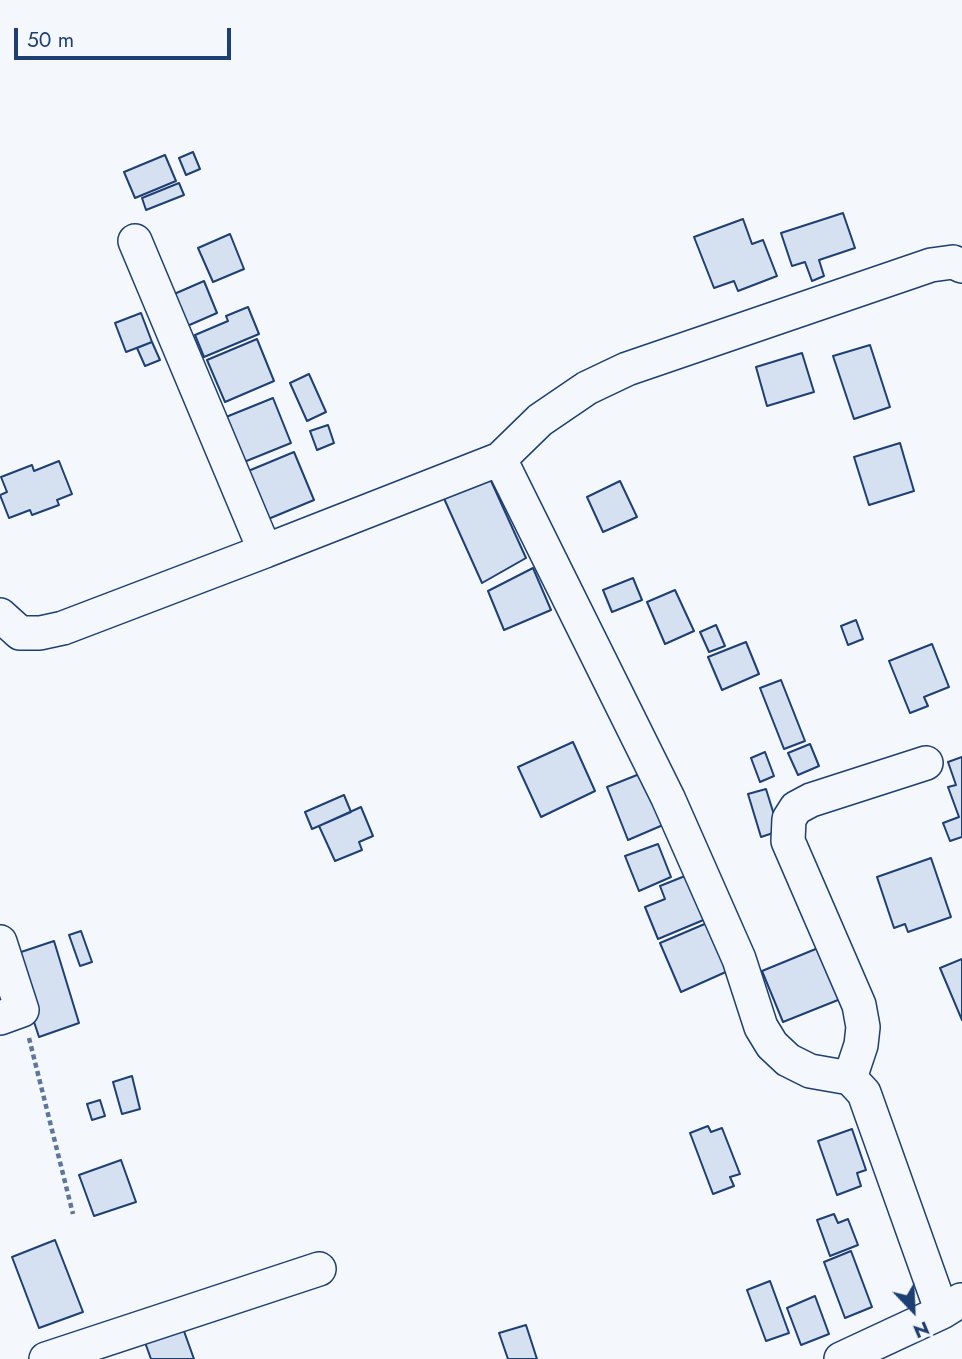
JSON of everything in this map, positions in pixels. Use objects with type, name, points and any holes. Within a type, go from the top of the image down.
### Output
[{"type":"street","points":[[135,242],[265,551]]},
{"type":"street","points":[[0,615],[20,633],[40,633],[63,628],[500,459],[540,420],[587,388],[627,369],[931,265],[953,262],[962,266]]},
{"type":"street","points":[[500,459],[668,798],[739,959],[761,1027],[772,1045],[788,1060],[810,1071],[850,1078],[864,1093],[952,1306],[841,1359]]},
{"type":"street","points":[[850,1078],[861,1045],[863,1027],[859,1005],[789,841],[789,820],[796,808],[811,800],[926,763]]},
{"type":"street","points":[[0,942],[11,1014]]},
{"type":"street","points":[[46,1359],[319,1269]]},
{"type":"path","points":[[11,1014],[73,1214]]},
{"type":"building","points":[[193,152],[200,169],[186,175],[179,158]]},
{"type":"building","points":[[165,155],[176,181],[135,198],[124,172]]},
{"type":"building","points":[[179,183],[184,195],[146,210],[142,198]]},
{"type":"building","points":[[843,213],[855,248],[819,260],[824,276],[812,281],[805,262],[792,266],[781,233]]},
{"type":"building","points":[[743,219],[752,244],[763,240],[777,276],[738,291],[734,281],[714,288],[694,237]]},
{"type":"building","points":[[230,234],[244,269],[213,282],[198,248]]},
{"type":"building","points":[[204,281],[217,313],[178,330],[165,298]]},
{"type":"building","points":[[248,307],[259,334],[204,357],[195,335],[228,321],[226,316]]},
{"type":"building","points":[[141,313],[152,342],[126,352],[115,323]]},
{"type":"building","points":[[257,339],[274,381],[225,402],[207,360]]},
{"type":"building","points":[[152,342],[160,360],[145,366],[137,348]]},
{"type":"building","points":[[870,345],[890,407],[854,419],[833,356]]},
{"type":"building","points":[[802,353],[814,392],[767,406],[756,367]]},
{"type":"building","points":[[309,374],[326,412],[307,421],[290,383]]},
{"type":"building","points":[[273,398],[291,443],[244,462],[226,417]]},
{"type":"building","points":[[328,425],[334,443],[317,450],[310,431]]},
{"type":"building","points":[[900,443],[914,491],[869,505],[854,457]]},
{"type":"building","points":[[294,452],[314,500],[261,522],[241,474]]},
{"type":"building","points":[[59,461],[72,494],[57,500],[59,505],[32,515],[30,510],[9,518],[0,495],[7,492],[1,477],[32,465],[34,471]]},
{"type":"building","points":[[487,472],[526,558],[482,583],[442,494]]},
{"type":"building","points":[[620,481],[637,517],[603,532],[587,497]]},
{"type":"building","points":[[533,568],[551,610],[504,630],[488,591]]},
{"type":"building","points":[[633,578],[642,600],[612,612],[603,590]]},
{"type":"building","points":[[675,590],[694,631],[665,644],[647,602]]},
{"type":"building","points":[[856,620],[863,639],[848,645],[841,626]]},
{"type":"building","points":[[716,625],[725,646],[709,652],[700,632]]},
{"type":"building","points":[[746,642],[759,674],[722,690],[708,657]]},
{"type":"building","points":[[932,644],[949,687],[924,697],[928,706],[910,713],[889,661]]},
{"type":"building","points":[[781,680],[805,741],[784,749],[760,688]]},
{"type":"building","points":[[573,742],[595,791],[541,817],[518,767]]},
{"type":"building","points":[[810,744],[819,766],[798,775],[788,753]]},
{"type":"building","points":[[765,752],[774,776],[760,782],[751,758]]},
{"type":"building","points":[[962,757],[962,837],[950,841],[943,823],[959,817],[948,787],[956,785],[948,762]]},
{"type":"building","points":[[642,773],[663,825],[628,840],[607,787]]},
{"type":"building","points":[[766,789],[779,831],[761,837],[748,794]]},
{"type":"building","points":[[344,795],[351,812],[312,829],[305,812]]},
{"type":"building","points":[[361,807],[373,836],[359,842],[362,850],[335,861],[319,826]]},
{"type":"building","points":[[658,844],[671,877],[639,891],[625,856]]},
{"type":"building","points":[[931,858],[951,917],[908,932],[905,924],[894,928],[877,877]]},
{"type":"building","points":[[695,872],[713,916],[658,939],[645,907],[665,899],[660,886]]},
{"type":"building","points":[[707,923],[728,971],[681,992],[660,943]]},
{"type":"building","points":[[81,931],[92,962],[80,966],[69,935]]},
{"type":"building","points":[[54,941],[79,1023],[39,1037],[12,955]]},
{"type":"building","points":[[823,946],[843,998],[783,1022],[762,971]]},
{"type":"building","points":[[962,959],[962,1020],[940,968]]},
{"type":"building","points":[[132,1076],[140,1109],[122,1114],[113,1082]]},
{"type":"building","points":[[100,1100],[105,1116],[92,1120],[87,1104]]},
{"type":"building","points":[[708,1126],[711,1132],[722,1128],[740,1174],[730,1177],[734,1186],[713,1194],[690,1133]]},
{"type":"building","points":[[852,1129],[866,1170],[857,1173],[861,1186],[837,1195],[818,1141]]},
{"type":"building","points":[[121,1160],[136,1202],[94,1216],[79,1175]]},
{"type":"building","points":[[834,1214],[838,1223],[848,1219],[858,1245],[830,1256],[817,1220]]},
{"type":"building","points":[[55,1240],[83,1312],[39,1328],[12,1257]]},
{"type":"building","points":[[851,1251],[872,1307],[845,1318],[824,1262]]},
{"type":"building","points":[[770,1281],[789,1333],[766,1341],[747,1290]]},
{"type":"building","points":[[815,1296],[829,1334],[801,1345],[787,1308]]},
{"type":"building","points":[[180,1320],[194,1359],[151,1359],[142,1334]]},
{"type":"building","points":[[526,1325],[537,1359],[508,1359],[499,1333]]}]
